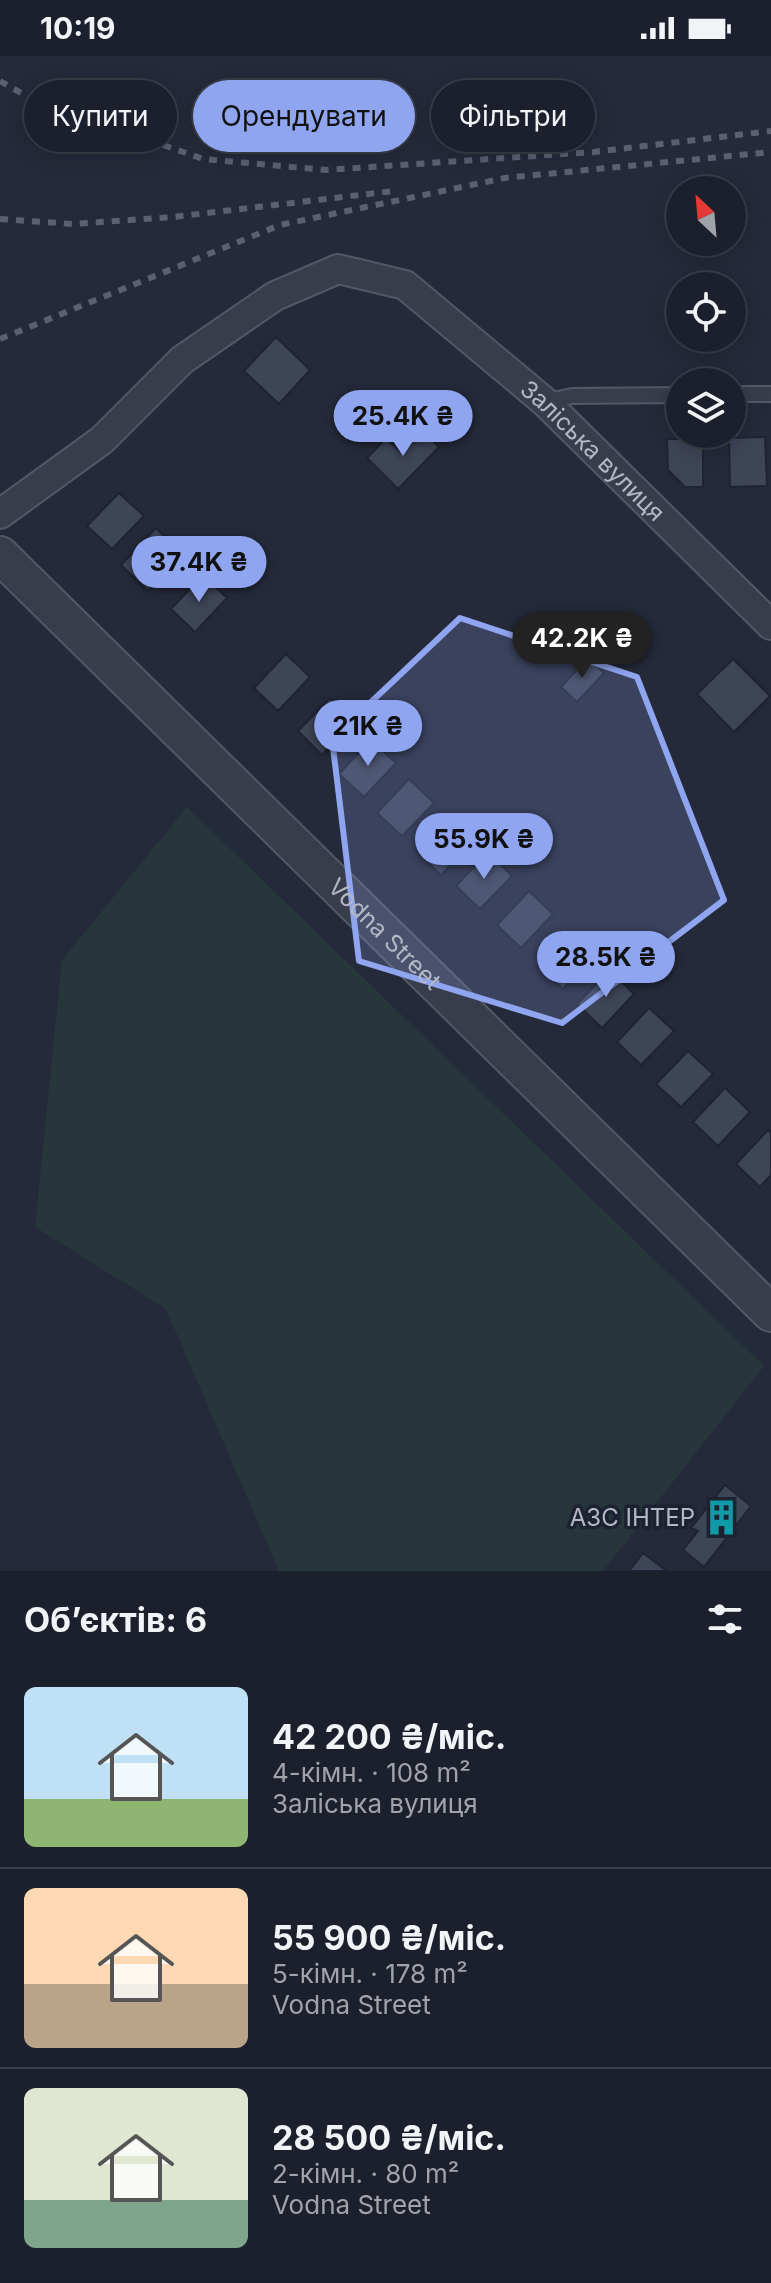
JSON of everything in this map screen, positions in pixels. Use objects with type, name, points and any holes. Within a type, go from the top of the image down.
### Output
[{"type":"street","name":"Заліська вулиця","points":[[0,514],[102,440],[182,360],[275,296],[338,269],[405,285],[545,402],[771,625]]},
{"type":"street","name":"Vodna Street","points":[[0,555],[771,1313]]},
{"type":"lane","points":[[746,394],[771,394]]},
{"type":"lane","points":[[545,402],[572,396],[666,395]]},
{"type":"highlighted area","points":[[460,618],[637,677],[724,900],[562,1023],[359,961],[332,739]]},
{"type":"shaded area","points":[[187,807],[764,1366],[603,1571],[279,1571],[166,1309],[35,1227],[62,960]]},
{"type":"building","points":[[276,337],[310,370],[279,404],[244,371]]},
{"type":"building","points":[[421,429],[439,447],[398,489],[367,458],[386,438],[400,451]]},
{"type":"building","points":[[765,437],[767,486],[730,487],[729,448],[746,448],[746,438]]},
{"type":"building","points":[[667,448],[703,448],[703,487],[685,487],[668,470]]},
{"type":"building","points":[[119,493],[144,516],[112,549],[87,526]]},
{"type":"building","points":[[156,528],[183,554],[148,591],[121,565]]},
{"type":"building","points":[[203,575],[227,598],[195,632],[171,609]]},
{"type":"building","points":[[286,654],[310,677],[278,711],[254,688]]},
{"type":"building","points":[[588,658],[604,673],[577,702],[561,687]]},
{"type":"building","points":[[733,659],[770,696],[734,732],[697,694]]},
{"type":"building","points":[[330,698],[354,721],[322,755],[298,731]]},
{"type":"building","points":[[371,740],[396,763],[364,797],[339,774]]},
{"type":"building","points":[[409,779],[434,803],[402,836],[377,813]]},
{"type":"building","points":[[449,818],[474,841],[441,875],[417,852]]},
{"type":"building","points":[[488,852],[512,876],[480,909],[456,886]]},
{"type":"building","points":[[529,891],[553,914],[521,948],[497,925]]},
{"type":"building","points":[[570,932],[595,955],[563,989],[538,966]]},
{"type":"building","points":[[610,970],[634,994],[602,1028],[577,1004]]},
{"type":"building","points":[[649,1008],[674,1031],[641,1065],[617,1042]]},
{"type":"building","points":[[688,1051],[713,1074],[681,1107],[656,1084]]},
{"type":"building","points":[[725,1088],[750,1112],[718,1146],[693,1122]]},
{"type":"building","points":[[768,1130],[771,1133],[771,1175],[760,1187],[736,1164]]},
{"type":"building","name":"АЗС ІНТЕР","points":[[725,1485],[751,1506],[704,1567],[683,1550],[698,1531],[691,1528]]},
{"type":"building","points":[[643,1553],[667,1571],[629,1571]]},
{"type":"railway","points":[[0,81],[30,98],[203,159],[326,170],[594,152],[771,131]]},
{"type":"railway","points":[[0,339],[280,225],[505,178],[771,152]]},
{"type":"railway","points":[[0,219],[73,224],[173,217],[394,191]]},
{"type":"place","name":"АЗС ІНТЕР","points":[[721,1517]]}]
